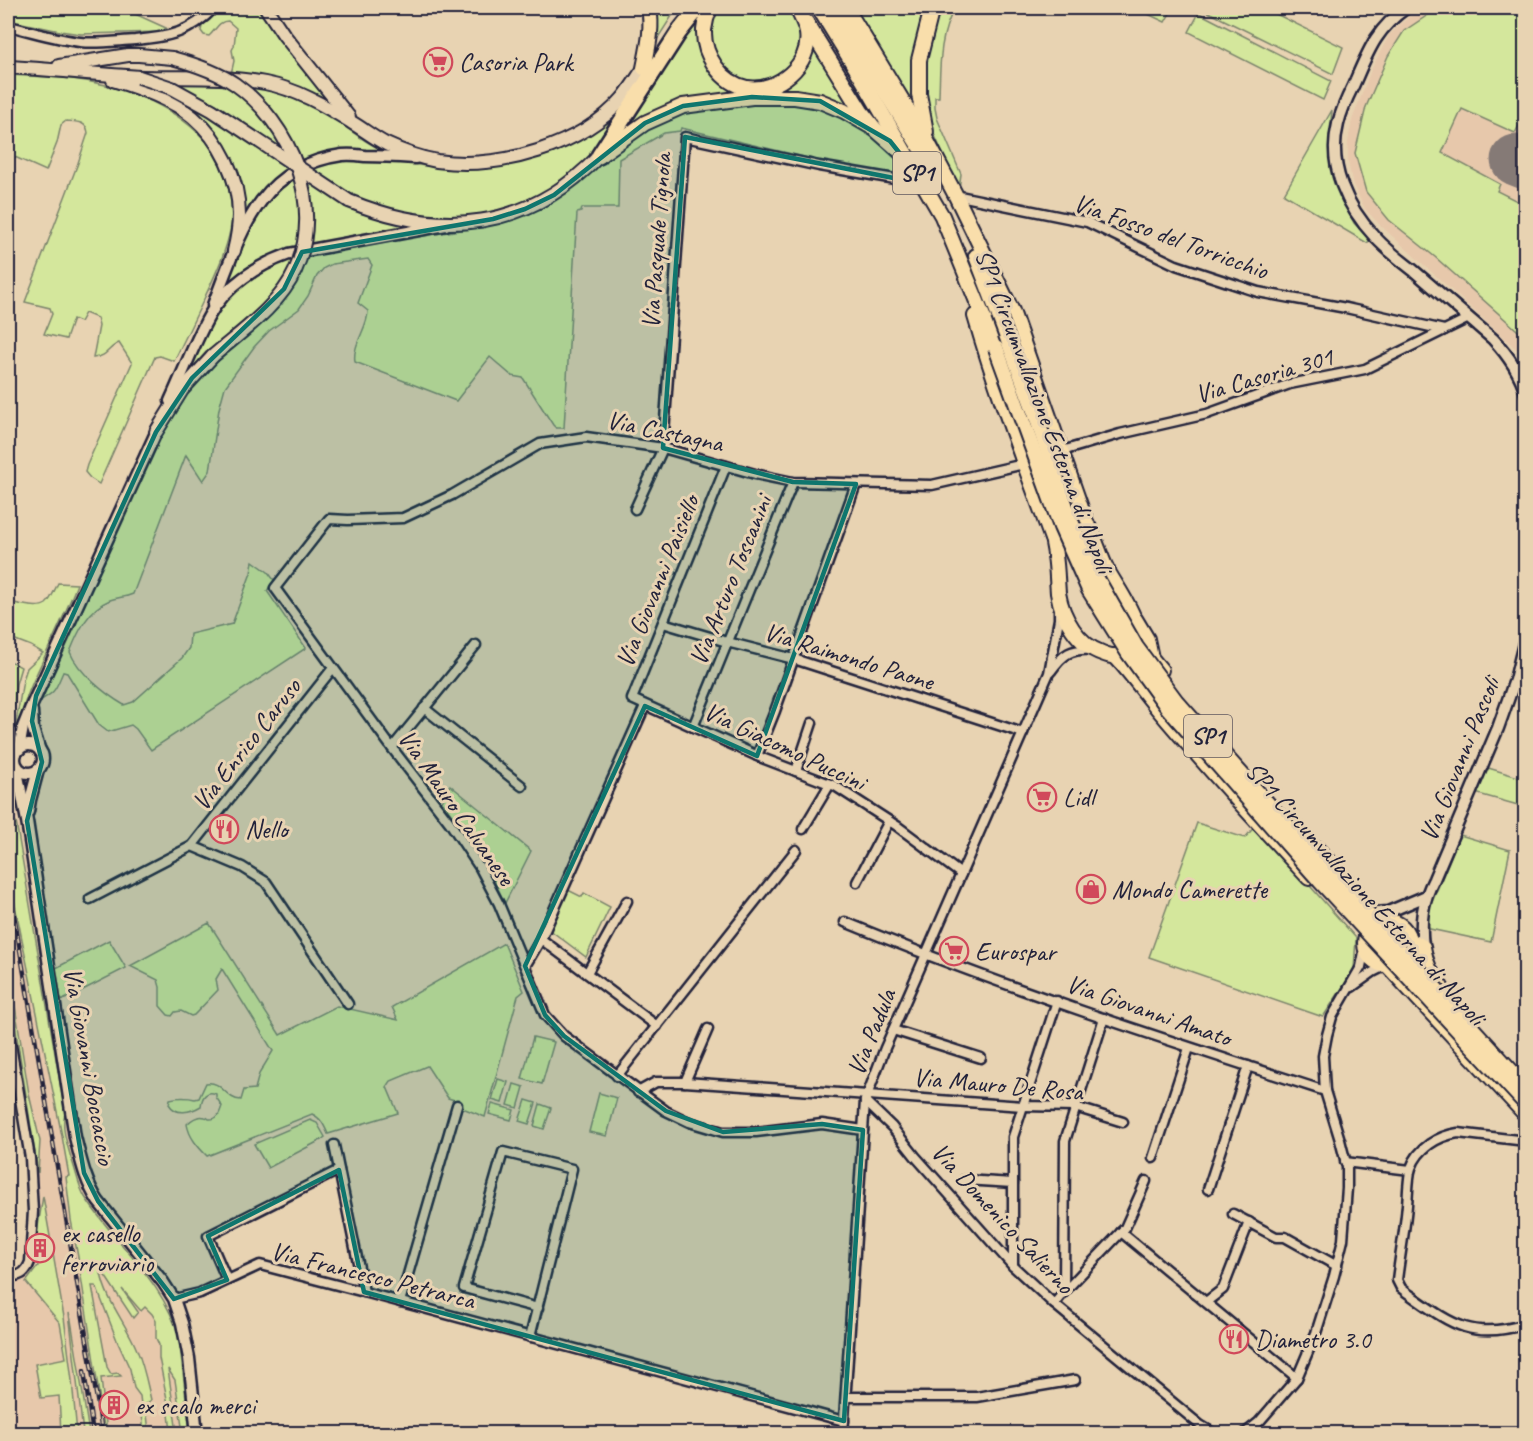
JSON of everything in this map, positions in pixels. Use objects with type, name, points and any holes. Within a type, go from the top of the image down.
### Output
[{"type":"highway","points":[[644,68],[688,8]]},
{"type":"highway","points":[[599,156],[679,32],[698,8]]},
{"type":"main road","points":[[266,8],[353,123]]},
{"type":"main road","points":[[8,67],[139,77],[228,78],[252,81],[284,88],[311,99],[385,143],[425,159],[490,162],[527,155],[553,146],[582,131],[623,98],[644,68],[650,35],[649,8]]},
{"type":"main road","points":[[710,8],[704,30],[708,52],[714,66],[726,79],[749,88],[774,84],[789,75],[806,53],[807,33],[797,8]]},
{"type":"main road","name":"SP1","points":[[797,8],[861,111],[875,129],[890,141],[912,165]]},
{"type":"main road","name":"SP1 Circumvallazione Esterna di Napoli","points":[[819,8],[942,216],[996,348],[1066,538],[1089,590],[1129,654],[1168,708],[1320,881],[1526,1104]]},
{"type":"main road","name":"SP1 Circumvallazione Esterna di Napoli","points":[[832,8],[933,169],[965,230],[1035,413],[1070,519],[1096,577],[1136,647],[1176,701],[1526,1087]]},
{"type":"main road","points":[[846,8],[928,143],[1012,310],[1087,525],[1107,569],[1147,639],[1151,658],[1194,714],[1381,918],[1393,921],[1403,928],[1407,933],[1409,946],[1402,960],[1387,965],[1373,960],[1368,954],[1365,943],[1228,790],[1115,656]]},
{"type":"main road","points":[[932,8],[919,60],[918,77],[933,169]]},
{"type":"main road","points":[[36,68],[139,54],[172,58],[198,65],[235,84],[255,100],[274,122],[298,168],[306,208],[306,229],[295,272],[270,306],[213,356],[178,391],[156,432]]},
{"type":"main road","points":[[95,74],[135,86],[179,108],[205,129],[228,164],[237,195],[238,234],[234,251]]},
{"type":"main road","points":[[139,77],[172,88],[212,110],[349,201],[384,213],[430,222],[461,223],[493,219],[540,202],[554,195],[599,156],[645,123],[683,106],[752,98],[795,97],[820,101],[844,111],[875,129]]},
{"type":"main road","points":[[967,276],[970,300],[986,356],[1052,539],[1058,594],[1071,628],[1094,651],[1110,656],[1123,655],[1137,644],[1138,632],[1135,619]]},
{"type":"main road","points":[[1052,539],[1058,524],[1068,518],[1078,518],[1087,525]]},
{"type":"main road","points":[[1365,943],[1370,928],[1381,918]]},
{"type":"main road","points":[[1408,939],[1422,946],[1432,977],[1526,1079]]},
{"type":"main road","points":[[1387,965],[1526,1115]]},
{"type":"street","points":[[8,26],[81,42],[128,40],[171,35],[185,30],[214,8]]},
{"type":"street","points":[[1406,8],[1395,15],[1380,31],[1370,47],[1349,93],[1338,126],[1335,148],[1338,174],[1344,195],[1357,217],[1376,239],[1506,352],[1515,366],[1526,393]]},
{"type":"street","name":"Via Pasquale Tignola","points":[[663,448],[685,137],[819,166],[924,184]]},
{"type":"street","points":[[178,391],[234,251],[251,215],[266,194],[290,173],[319,160],[344,154],[425,159]]},
{"type":"street","name":"Via Fosso del Torricchio","points":[[955,195],[1087,222],[1176,265],[1258,292],[1346,308],[1444,330]]},
{"type":"street","points":[[209,315],[229,291],[251,272],[272,260],[289,254],[461,223]]},
{"type":"street","name":"Via Casoria 301","points":[[1062,451],[1120,434],[1207,414],[1290,384],[1365,369],[1469,318]]},
{"type":"street","points":[[1515,366],[1526,372]]},
{"type":"street","points":[[13,758],[36,696],[156,432]]},
{"type":"street","name":"Via Castagna","points":[[275,588],[328,519],[403,518],[452,495],[540,444],[586,437],[663,448],[755,474],[793,482],[932,485],[1024,464]]},
{"type":"street","points":[[635,509],[663,448]]},
{"type":"street","name":"Via Giovanni Paisiello","points":[[645,706],[632,699],[726,466]]},
{"type":"street","name":"Via Arturo Toscanini","points":[[693,727],[793,482]]},
{"type":"street","points":[[757,756],[776,711],[856,484]]},
{"type":"street","name":"Via Mauro Calvanese","points":[[275,588],[480,868],[499,904],[545,1015],[564,1036],[638,1092],[666,1111],[689,1122],[723,1132],[756,1132],[822,1124],[863,1130]]},
{"type":"street","name":"Via Padula","points":[[843,1434],[866,1098],[893,1030],[1049,674],[1059,619],[1058,594]]},
{"type":"street","name":"Via Raimondo Paone","points":[[663,623],[794,659],[1023,733]]},
{"type":"street","name":"Via Giovanni Pascoli","points":[[1422,946],[1421,928],[1426,896],[1498,728],[1515,680],[1526,636]]},
{"type":"street","points":[[392,748],[476,645]]},
{"type":"street","name":"Via Padula","points":[[1049,674],[1064,655],[1076,651],[1094,651]]},
{"type":"street","name":"Via Enrico Caruso","points":[[90,900],[192,846],[333,668]]},
{"type":"street","points":[[13,758],[22,772],[27,773],[38,770],[42,762],[32,721],[36,696]]},
{"type":"street","points":[[525,966],[541,939],[645,706]]},
{"type":"street","name":"Via Giacomo Puccini","points":[[645,706],[757,756],[830,784],[889,821],[961,874]]},
{"type":"street","points":[[424,708],[522,786]]},
{"type":"street","points":[[796,771],[812,723]]},
{"type":"street","points":[[13,758],[22,747],[31,746],[41,753]]},
{"type":"street","name":"Via Giovanni Boccaccio","points":[[13,758],[27,821],[75,1137],[84,1173],[98,1202],[163,1282],[174,1299],[182,1323],[189,1358],[197,1434]]},
{"type":"street","name":"Via Giovanni Boccaccio","points":[[27,821],[38,770]]},
{"type":"street","points":[[803,829],[830,784]]},
{"type":"street","points":[[857,882],[889,821]]},
{"type":"street","name":"Via Enrico Caruso","points":[[192,846],[242,867],[266,882],[348,1004]]},
{"type":"street","points":[[617,1076],[796,850]]},
{"type":"street","points":[[1381,918],[1383,913],[1426,896]]},
{"type":"street","points":[[587,973],[627,901]]},
{"type":"street","name":"Via Giovanni Amato","points":[[845,922],[926,955],[1189,1048],[1325,1091]]},
{"type":"street","points":[[1408,939],[1421,928]]},
{"type":"street","points":[[541,939],[657,1026]]},
{"type":"street","points":[[1244,1434],[1259,1422],[1297,1378],[1316,1333],[1337,1266],[1343,1240],[1347,1188],[1346,1162],[1325,1091],[1323,1056],[1332,1017],[1362,967],[1365,943]]},
{"type":"street","points":[[1350,989],[1387,965]]},
{"type":"street","points":[[1013,1266],[1013,1137],[1057,1001]]},
{"type":"street","points":[[1064,1292],[1065,1141],[1104,1018]]},
{"type":"street","points":[[8,1028],[30,1158],[33,1211],[28,1268],[21,1275],[8,1275]]},
{"type":"street","points":[[685,1082],[708,1029]]},
{"type":"street","points":[[893,1030],[981,1059]]},
{"type":"street","points":[[1153,1158],[1189,1048]]},
{"type":"street","points":[[1208,1189],[1248,1066]]},
{"type":"street","name":"Via Mauro De Rosa","points":[[638,1092],[656,1082],[685,1082],[866,1098],[1075,1107],[1123,1122]]},
{"type":"street","name":"Via Domenico Salierno","points":[[866,1098],[1013,1266],[1054,1304],[1202,1429],[1215,1434]]},
{"type":"street","points":[[400,1302],[457,1105]]},
{"type":"street","points":[[1526,1141],[1464,1133],[1447,1134],[1426,1146],[1415,1159],[1410,1170],[1397,1280],[1401,1288],[1449,1322],[1461,1327],[1485,1331],[1526,1324]]},
{"type":"street","points":[[334,1145],[364,1292]]},
{"type":"street","name":"Via Francesco Petrarca","points":[[530,1337],[538,1308],[572,1169],[504,1152],[464,1288],[538,1308]]},
{"type":"street","points":[[1346,1162],[1410,1170]]},
{"type":"street","points":[[227,1280],[208,1236],[339,1170]]},
{"type":"street","points":[[964,1180],[1013,1183]]},
{"type":"street","points":[[1054,1304],[1125,1228],[1146,1181]]},
{"type":"street","points":[[1233,1214],[1276,1237],[1285,1237],[1337,1266]]},
{"type":"street","points":[[1206,1302],[1223,1289],[1249,1222]]},
{"type":"street","points":[[1122,1232],[1297,1378]]},
{"type":"street","name":"Via Francesco Petrarca","points":[[174,1299],[200,1293],[260,1265],[844,1421]]},
{"type":"street","points":[[846,1397],[977,1397],[1076,1380]]},
{"type":"highlighted area","points":[[752,97],[820,101],[890,141],[924,184],[685,137],[663,448],[793,482],[856,484],[757,756],[645,706],[525,966],[545,1015],[564,1036],[666,1111],[723,1132],[822,1124],[863,1130],[844,1421],[364,1292],[339,1170],[208,1236],[227,1280],[174,1299],[98,1201],[84,1173],[27,821],[42,762],[32,721],[36,696],[156,432],[192,378],[284,289],[302,252],[493,219],[525,209],[554,195],[645,123],[683,106]]},
{"type":"shaded area","points":[[1426,8],[1525,8],[1525,357],[1379,224],[1365,209],[1353,185],[1348,162],[1348,142],[1352,120],[1371,70],[1389,35],[1412,14]]},
{"type":"shaded area","points":[[8,769],[11,774],[40,965],[66,1113],[64,1122],[69,1144],[86,1195],[154,1285],[174,1323],[179,1338],[190,1433],[8,1433],[8,1283],[9,1279],[23,1281],[36,1267],[33,1246],[40,1201],[8,991]]},
{"type":"green space","points":[[8,8],[122,8],[166,28],[161,32],[81,34],[8,20]]},
{"type":"green space","points":[[220,8],[259,8],[334,107],[231,74],[236,28],[225,21],[219,24],[209,36],[204,35],[201,31],[202,26]]},
{"type":"green space","points":[[654,8],[677,8],[654,44]]},
{"type":"green space","points":[[712,8],[788,8],[798,23],[803,46],[792,67],[774,80],[754,83],[740,79],[727,71],[713,54],[709,17]]},
{"type":"green space","points":[[853,8],[879,13],[900,8],[925,8],[913,59],[916,111]]},
{"type":"green space","points":[[934,8],[955,8],[943,39],[939,97],[935,97],[935,108],[937,118],[961,174],[959,189],[930,125],[920,80]]},
{"type":"green space","points":[[1135,8],[1173,8],[1165,22]]},
{"type":"green space","points":[[1264,8],[1343,47],[1333,74],[1202,9]]},
{"type":"green space","points":[[1463,8],[1525,8],[1525,114],[1515,133],[1462,109],[1442,153],[1500,184],[1497,191],[1525,205],[1525,337],[1435,257],[1389,220],[1366,192],[1355,153],[1366,107],[1388,56],[1404,31],[1431,13]]},
{"type":"green space","points":[[700,12],[706,62],[764,91],[814,45],[854,110],[837,104],[725,96],[616,140]]},
{"type":"green space","points":[[1199,13],[1331,81],[1323,100],[1189,32]]},
{"type":"green space","points":[[8,75],[56,77],[107,85],[159,105],[190,126],[206,141],[226,180],[231,206],[231,223],[225,249],[215,274],[174,361],[160,356],[155,357],[99,484],[85,472],[132,363],[119,343],[102,356],[93,358],[99,326],[97,318],[85,313],[80,322],[73,319],[66,339],[44,334],[52,314],[50,308],[25,302],[88,133],[86,126],[77,122],[66,121],[61,125],[46,171],[8,154]]},
{"type":"green space","points":[[172,82],[228,83],[282,93],[326,113],[369,143],[388,152],[357,150],[270,184],[257,199],[240,227],[240,201],[215,139],[148,85]]},
{"type":"green space","points":[[630,98],[592,154],[555,186],[520,204],[483,215],[444,219],[381,209],[344,191],[353,208],[372,216],[424,225],[308,247],[225,287],[224,281],[241,244],[261,211],[286,183],[303,173],[345,159],[462,169],[515,163],[564,147]]},
{"type":"green space","points":[[773,103],[813,107],[839,115],[866,132],[882,146],[899,163],[906,174],[899,177],[830,163],[681,128],[680,131],[664,133],[619,159],[618,208],[582,208],[581,212],[577,213],[564,428],[556,428],[553,425],[523,378],[512,376],[490,357],[456,401],[355,362],[356,349],[366,324],[368,311],[358,303],[372,265],[368,259],[332,264],[324,268],[317,276],[299,309],[269,331],[254,347],[225,387],[219,409],[210,471],[203,481],[186,455],[133,594],[110,600],[96,609],[80,629],[70,652],[79,667],[101,689],[124,705],[133,702],[182,658],[189,648],[190,634],[232,624],[251,573],[253,561],[268,572],[274,580],[267,591],[306,648],[151,750],[131,725],[108,732],[99,725],[67,673],[63,672],[55,690],[38,702],[130,493],[178,402],[214,360],[206,352],[187,374],[205,334],[224,303],[247,281],[266,268],[307,254],[499,224],[539,208],[560,196],[626,141],[670,115],[714,105]]},
{"type":"green space","points":[[1332,110],[1329,141],[1333,176],[1354,223],[1370,240],[1367,243],[1284,194]]},
{"type":"green space","points":[[58,583],[77,584],[31,685],[15,737],[8,750],[8,744],[14,735],[27,668],[43,653],[8,637],[8,602],[42,606],[50,600]]},
{"type":"green space","points":[[8,660],[21,667],[16,684],[12,728],[8,734]]},
{"type":"green space","points":[[1485,767],[1525,779],[1525,807],[1475,793]]},
{"type":"green space","points":[[450,785],[531,851],[505,903],[478,851],[442,802]]},
{"type":"green space","points":[[8,807],[11,820],[16,822],[65,1113],[65,1136],[71,1158],[85,1197],[151,1281],[172,1318],[179,1338],[190,1433],[183,1433],[175,1380],[168,1369],[177,1433],[171,1433],[159,1345],[156,1338],[156,1321],[145,1307],[141,1311],[122,1289],[138,1312],[133,1318],[104,1274],[101,1273],[107,1293],[139,1356],[151,1400],[146,1404],[149,1433],[144,1433],[140,1396],[134,1388],[130,1369],[96,1286],[92,1286],[107,1367],[111,1374],[118,1373],[121,1376],[101,1378],[107,1433],[105,1433],[71,1220],[66,1177],[69,1176],[8,862]]},
{"type":"green space","points":[[1197,823],[1245,838],[1256,825],[1356,938],[1354,970],[1323,1017],[1149,957]]},
{"type":"green space","points":[[1460,835],[1510,850],[1491,942],[1430,929],[1427,923],[1430,907]]},
{"type":"green space","points":[[568,890],[582,897],[584,893],[610,907],[586,957],[550,930]]},
{"type":"green space","points":[[209,923],[280,1035],[337,1006],[398,1020],[392,1007],[504,943],[524,991],[518,996],[485,1117],[460,1107],[461,1102],[448,1098],[427,1066],[391,1081],[387,1087],[398,1113],[328,1134],[320,1120],[312,1114],[207,1156],[192,1137],[187,1124],[197,1117],[212,1119],[217,1117],[222,1106],[216,1094],[207,1094],[201,1106],[184,1112],[172,1108],[169,1104],[170,1099],[199,1098],[206,1083],[211,1083],[216,1084],[231,1097],[241,1100],[244,1090],[255,1089],[259,1074],[273,1051],[222,969],[216,979],[218,990],[194,1015],[191,1016],[181,1011],[175,1012],[172,1016],[160,1006],[158,980],[130,966]]},
{"type":"green space","points":[[109,940],[126,968],[61,1001],[56,968]]},
{"type":"green space","points":[[8,962],[29,1094],[40,1141],[38,1173],[8,979]]},
{"type":"green space","points":[[533,1037],[554,1042],[542,1084],[522,1079]]},
{"type":"green space","points":[[498,1079],[508,1082],[502,1103],[492,1100]]},
{"type":"green space","points":[[514,1084],[524,1087],[518,1108],[508,1105]]},
{"type":"green space","points":[[599,1093],[617,1098],[607,1136],[589,1132]]},
{"type":"green space","points":[[526,1100],[536,1103],[529,1124],[519,1121]]},
{"type":"green space","points":[[492,1104],[514,1110],[511,1120],[489,1114]]},
{"type":"green space","points":[[540,1104],[551,1108],[544,1129],[534,1126]]},
{"type":"green space","points":[[310,1120],[317,1123],[325,1137],[268,1168],[254,1144]]},
{"type":"green space","points":[[43,1196],[64,1317],[77,1433],[61,1433],[59,1396],[41,1398],[35,1364],[66,1358],[60,1323],[26,1282],[38,1266],[35,1245]]},
{"type":"green space","points":[[69,1313],[71,1320],[89,1433],[83,1433]]},
{"type":"runway","points":[[1516,160],[1526,164]]},
{"type":"railway","points":[[8,880],[102,1434]]},
{"type":"railway","points":[[84,1371],[93,1434]]},
{"type":"place","name":"Casoria Park","points":[[438,62]]},
{"type":"place","name":"Lidl","points":[[1042,797]]},
{"type":"place","name":"Nello","points":[[224,829]]},
{"type":"place","name":"Mondo Camerette","points":[[1091,889]]},
{"type":"place","name":"Eurospar","points":[[954,951]]},
{"type":"place","name":"ex casello ferroviario","points":[[40,1248]]},
{"type":"place","name":"Diametro 3.0","points":[[1234,1339]]},
{"type":"place","name":"ex scalo merci","points":[[114,1405]]}]
